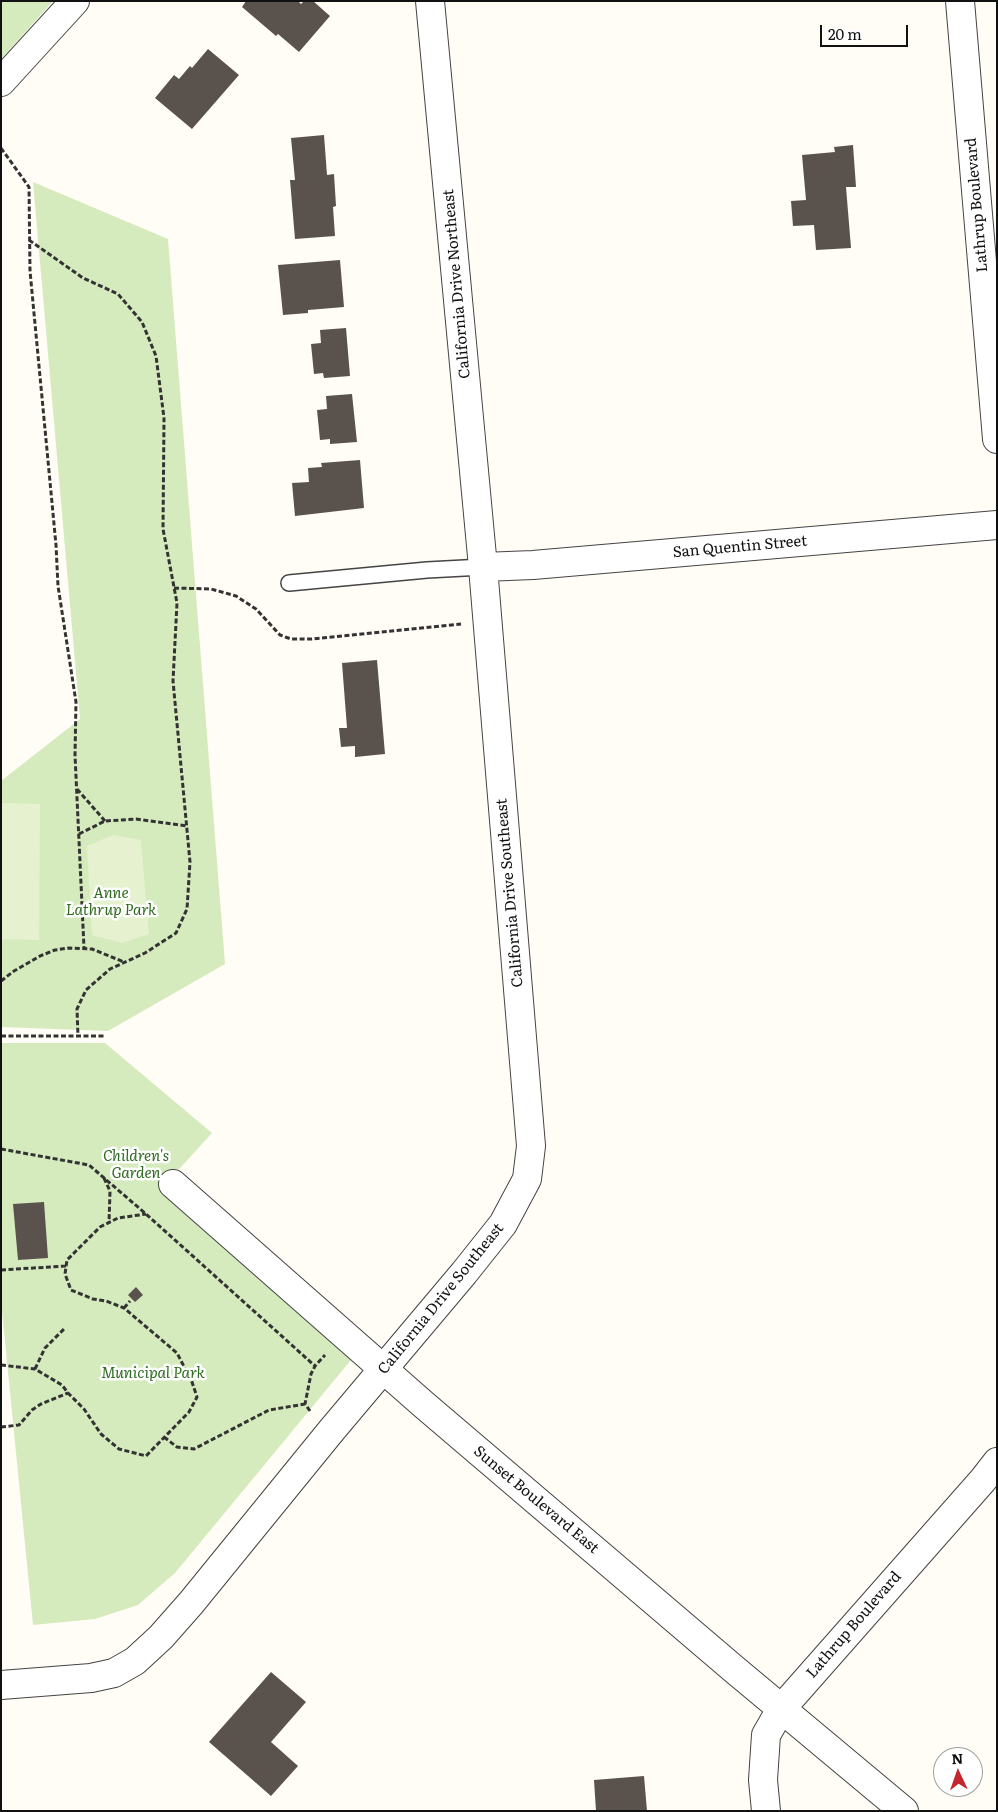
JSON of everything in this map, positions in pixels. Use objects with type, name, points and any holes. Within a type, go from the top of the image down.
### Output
[{"type":"street","points":[[1,82],[75,1]]},
{"type":"street","name":"California Drive Northeast","points":[[430,1],[483,568]]},
{"type":"street","name":"Lathrup Boulevard","points":[[960,1],[997,439]]},
{"type":"street","name":"San Quentin Street","points":[[483,568],[997,525]]},
{"type":"street","name":"California Drive Southeast","points":[[1,1685],[91,1678],[114,1673],[135,1661],[161,1637],[503,1224],[527,1179],[530,1136],[483,568]]},
{"type":"street","name":"Sunset Boulevard East","points":[[173,1184],[384,1370],[781,1709],[904,1811]]},
{"type":"street","name":"Lathrup Boulevard","points":[[766,1811],[763,1780],[766,1735],[781,1709],[997,1462]]},
{"type":"lane","points":[[289,583],[427,570],[483,568]]},
{"type":"path","points":[[1,148],[29,187],[30,271],[56,544],[58,586],[76,702],[75,754],[84,948]]},
{"type":"path","points":[[30,240],[83,278],[118,294],[142,322],[156,356],[164,418],[163,529],[177,603],[173,681],[190,862],[187,909],[176,933],[145,953],[110,968],[86,990],[77,1009],[78,1036]]},
{"type":"path","points":[[174,588],[211,589],[236,596],[256,609],[280,635],[291,639],[312,639],[465,624]]},
{"type":"path","points":[[77,788],[105,821]]},
{"type":"path","points":[[79,834],[105,821],[136,819],[187,826]]},
{"type":"path","points":[[1,981],[40,956],[56,950],[69,948],[92,948],[125,962]]},
{"type":"path","points":[[1,1036],[104,1036]]},
{"type":"path","points":[[1,1149],[89,1165],[315,1366]]},
{"type":"path","points":[[103,1176],[110,1191],[109,1223]]},
{"type":"path","points":[[1,1365],[35,1369],[62,1385],[84,1409],[101,1434],[119,1450],[146,1456],[189,1412],[197,1397],[192,1382],[176,1353],[124,1308],[106,1301],[93,1299],[72,1290],[65,1274],[67,1260],[100,1227],[118,1218],[146,1214]]},
{"type":"path","points":[[1,1270],[66,1266]]},
{"type":"path","points":[[124,1308],[130,1301]]},
{"type":"path","points":[[35,1369],[45,1348],[64,1329]]},
{"type":"path","points":[[310,1412],[305,1404],[311,1374],[315,1366],[330,1350]]},
{"type":"path","points":[[1,1427],[19,1424],[32,1410],[41,1404],[68,1393]]},
{"type":"path","points":[[164,1437],[178,1447],[194,1450],[269,1410],[305,1404]]},
{"type":"green space","points":[[1,1],[53,1],[1,59]]},
{"type":"green space","name":"Anne Lathrup Park","points":[[33,182],[168,239],[225,964],[108,1031],[1,1027],[1,781],[80,719]]},
{"type":"green space","points":[[1,803],[40,804],[39,940],[1,939]]},
{"type":"green space","points":[[113,835],[141,840],[149,934],[122,943],[92,935],[87,846]]},
{"type":"green space","name":"Municipal Park","points":[[1,1043],[105,1043],[212,1133],[162,1188],[351,1360],[175,1573],[138,1605],[95,1619],[33,1625],[1,1301]]},
{"type":"building","points":[[246,1],[298,1],[301,4],[304,1],[313,1],[330,16],[299,52],[278,34],[276,36],[242,7]]},
{"type":"building","points":[[208,49],[239,75],[192,129],[155,98],[174,75],[179,79],[190,66],[192,68]]},
{"type":"building","points":[[324,135],[327,175],[334,174],[336,206],[333,207],[335,236],[295,239],[290,180],[295,180],[291,138]]},
{"type":"building","points":[[853,145],[856,187],[846,187],[851,248],[816,250],[814,225],[793,226],[791,201],[806,200],[802,155],[835,152],[834,147]]},
{"type":"building","points":[[340,260],[344,307],[308,310],[308,313],[283,315],[278,265]]},
{"type":"building","points":[[346,328],[350,376],[324,378],[323,373],[314,374],[311,344],[321,343],[320,330]]},
{"type":"building","points":[[352,394],[357,442],[330,444],[330,439],[320,440],[317,410],[327,409],[326,396]]},
{"type":"building","points":[[360,460],[364,508],[295,516],[292,483],[309,482],[308,468],[322,467],[321,463]]},
{"type":"building","points":[[377,660],[385,754],[355,757],[355,746],[341,747],[339,728],[347,728],[342,663]]},
{"type":"building","points":[[44,1202],[48,1258],[18,1260],[13,1204]]},
{"type":"building","points":[[136,1287],[143,1295],[135,1302],[128,1295]]},
{"type":"building","points":[[271,1672],[306,1702],[271,1742],[298,1766],[271,1796],[209,1742]]},
{"type":"building","points":[[644,1776],[647,1811],[596,1811],[594,1780]]},
{"type":"park label","name":"Children's Garden","points":[[136,1166]]}]
